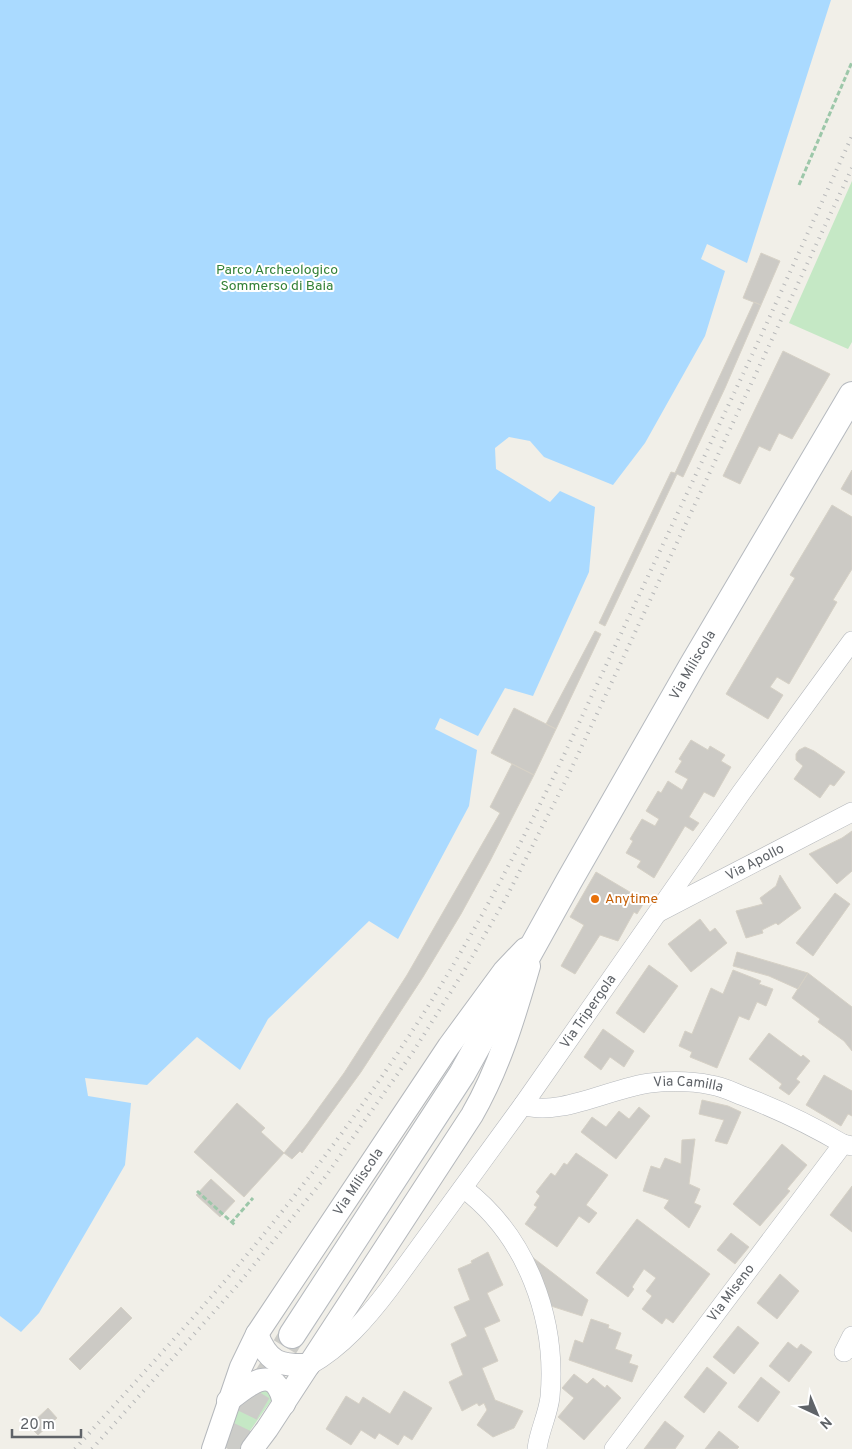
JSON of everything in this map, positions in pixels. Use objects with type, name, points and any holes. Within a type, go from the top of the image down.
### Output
[{"type":"main road","name":"Via Miliscola","points":[[292,1336],[367,1219],[442,1108],[692,666],[852,395]]},
{"type":"street","name":"Via Tripergola","points":[[309,1365],[325,1357],[339,1345],[377,1305],[524,1104],[741,793],[852,641]]},
{"type":"street","name":"Via Apollo","points":[[656,914],[852,812]]},
{"type":"street","name":"Via Miliscola","points":[[213,1449],[241,1366],[257,1334],[466,1022],[504,970],[538,936]]},
{"type":"street","name":"Via Miliscola","points":[[252,1449],[284,1404],[487,1089],[511,1029],[538,936]]},
{"type":"street","name":"Via Camilla","points":[[524,1104],[533,1108],[553,1108],[649,1083],[712,1085],[773,1107],[847,1145]]},
{"type":"street","name":"Via Miseno","points":[[614,1449],[847,1145]]},
{"type":"street","points":[[463,1188],[485,1206],[513,1243],[534,1282],[545,1318],[550,1366],[550,1398],[538,1449]]},
{"type":"street","points":[[257,1334],[264,1351],[277,1362],[292,1366],[309,1365]]},
{"type":"street","points":[[228,1400],[254,1381],[267,1379],[280,1388],[284,1404]]},
{"type":"path","points":[[799,185],[852,62]]},
{"type":"path","points":[[197,1191],[233,1224],[253,1198]]},
{"type":"green space","points":[[852,181],[852,342],[848,349],[789,323]]},
{"type":"green space","points":[[264,1387],[273,1398],[236,1449],[226,1444],[237,1411],[242,1403]]},
{"type":"water","name":"Parco Archeologico Sommerso di Baia","points":[[0,0],[831,0],[747,263],[707,244],[701,259],[725,271],[705,336],[645,443],[613,485],[544,457],[530,441],[509,437],[495,448],[496,469],[550,502],[560,491],[595,507],[589,572],[533,696],[505,688],[478,736],[440,718],[435,729],[477,750],[469,806],[398,939],[369,921],[268,1019],[240,1070],[197,1037],[147,1085],[85,1078],[88,1096],[131,1103],[125,1165],[39,1313],[21,1332],[0,1316]]},
{"type":"building","points":[[761,253],[780,261],[761,305],[743,298]]},
{"type":"building","points":[[754,302],[761,305],[725,388],[683,477],[677,474],[605,626],[599,623],[671,472],[675,473]]},
{"type":"building","points":[[783,351],[830,374],[792,439],[779,433],[770,451],[759,446],[740,484],[723,476]]},
{"type":"building","points":[[852,470],[852,495],[841,489]]},
{"type":"building","points":[[832,505],[852,517],[852,569],[833,600],[837,602],[789,684],[777,677],[770,687],[783,695],[768,719],[726,694],[795,578],[790,575]]},
{"type":"building","points":[[595,631],[601,634],[556,729],[546,724]]},
{"type":"building","points":[[514,708],[556,729],[534,775],[491,753]]},
{"type":"building","points":[[691,740],[708,750],[710,746],[725,755],[721,761],[731,767],[714,797],[704,792],[689,817],[699,823],[693,831],[685,826],[654,878],[637,867],[641,861],[626,853],[633,841],[630,839],[642,819],[655,826],[659,819],[646,811],[658,791],[661,793],[668,781],[682,790],[688,779],[675,772],[682,761],[679,759]]},
{"type":"building","points":[[805,747],[845,772],[834,786],[830,784],[820,798],[794,779],[803,766],[796,760],[796,754]]},
{"type":"building","points":[[512,764],[534,775],[461,914],[423,977],[361,1072],[302,1153],[300,1151],[292,1159],[284,1153],[344,1073],[407,975],[500,813],[490,807]]},
{"type":"building","points":[[852,831],[852,871],[837,884],[809,854]]},
{"type":"building","points":[[596,872],[645,901],[637,914],[634,912],[618,941],[600,935],[575,974],[561,966],[584,925],[570,917]]},
{"type":"building","points":[[780,875],[801,908],[778,925],[776,923],[762,930],[763,933],[746,938],[736,911],[763,904],[760,898],[776,886]]},
{"type":"building","points":[[835,893],[850,904],[813,956],[796,943]]},
{"type":"building","points":[[700,919],[710,932],[715,928],[727,943],[691,972],[668,944]]},
{"type":"building","points":[[737,952],[808,973],[798,989],[769,976],[733,966]]},
{"type":"building","points":[[649,965],[678,986],[644,1033],[616,1013]]},
{"type":"building","points":[[733,970],[761,981],[759,984],[773,989],[766,1006],[757,1002],[749,1020],[739,1016],[717,1068],[690,1057],[692,1052],[679,1046],[685,1031],[692,1034],[711,988],[723,994]]},
{"type":"building","points":[[808,973],[852,1007],[852,1051],[844,1041],[818,1022],[820,1019],[792,998]]},
{"type":"building","points":[[603,1029],[634,1051],[624,1067],[610,1057],[601,1070],[584,1057]]},
{"type":"building","points":[[769,1033],[801,1057],[803,1055],[810,1061],[796,1079],[800,1082],[789,1095],[779,1088],[782,1084],[749,1059]]},
{"type":"building","points":[[824,1075],[852,1091],[852,1116],[848,1114],[841,1126],[806,1105]]},
{"type":"building","points":[[702,1100],[728,1106],[741,1112],[727,1144],[715,1141],[724,1120],[699,1114]]},
{"type":"building","points":[[237,1103],[265,1128],[261,1132],[284,1153],[244,1197],[194,1152]]},
{"type":"building","points":[[639,1107],[650,1116],[616,1159],[581,1132],[592,1117],[606,1127],[619,1111],[629,1119]]},
{"type":"building","points":[[695,1139],[689,1184],[700,1189],[694,1203],[701,1206],[689,1228],[664,1208],[669,1200],[643,1191],[651,1166],[660,1169],[665,1158],[681,1164],[682,1140]]},
{"type":"building","points":[[782,1144],[807,1165],[787,1189],[790,1191],[760,1226],[733,1204]]},
{"type":"building","points":[[576,1153],[608,1175],[586,1205],[597,1213],[589,1223],[579,1216],[557,1247],[525,1224],[537,1207],[534,1205],[540,1196],[536,1192],[551,1173],[555,1176],[564,1163],[567,1165]]},
{"type":"building","points":[[211,1179],[235,1201],[220,1217],[196,1195]]},
{"type":"building","points":[[852,1186],[852,1232],[830,1215]]},
{"type":"building","points":[[637,1219],[710,1274],[673,1323],[666,1318],[662,1324],[642,1309],[652,1296],[646,1291],[656,1278],[644,1269],[628,1297],[596,1273]]},
{"type":"building","points":[[731,1233],[749,1247],[735,1264],[717,1250]]},
{"type":"building","points":[[488,1252],[503,1285],[487,1293],[500,1321],[484,1328],[498,1361],[482,1368],[495,1400],[523,1411],[514,1428],[493,1437],[477,1425],[487,1410],[484,1403],[479,1406],[477,1403],[462,1411],[449,1382],[463,1375],[451,1344],[467,1336],[454,1307],[470,1300],[458,1269],[472,1263],[471,1261]]},
{"type":"building","points":[[527,1253],[588,1300],[582,1316],[551,1306]]},
{"type":"building","points":[[780,1274],[799,1291],[777,1319],[757,1303]]},
{"type":"building","points":[[121,1307],[132,1318],[80,1370],[69,1359]]},
{"type":"building","points":[[591,1319],[609,1325],[608,1328],[621,1333],[615,1349],[632,1355],[629,1363],[638,1366],[632,1382],[569,1360],[575,1340],[583,1343]]},
{"type":"building","points":[[738,1326],[759,1343],[734,1374],[713,1357]]},
{"type":"building","points":[[788,1342],[797,1349],[801,1344],[812,1352],[789,1382],[769,1366]]},
{"type":"building","points":[[707,1367],[727,1383],[704,1413],[684,1397]]},
{"type":"building","points":[[574,1374],[587,1384],[593,1378],[605,1388],[607,1385],[621,1398],[584,1440],[558,1417],[574,1398],[562,1388]]},
{"type":"building","points":[[761,1377],[780,1392],[758,1422],[738,1407]]},
{"type":"building","points":[[404,1391],[432,1408],[412,1440],[404,1435],[398,1445],[379,1433],[375,1439],[361,1430],[351,1445],[326,1429],[346,1396],[359,1404],[363,1397],[390,1414]]},
{"type":"building","points":[[48,1408],[57,1418],[38,1435],[29,1426]]},
{"type":"building","points":[[665,1421],[684,1436],[675,1449],[644,1449]]},
{"type":"building","points":[[719,1431],[739,1447],[737,1449],[705,1449]]},
{"type":"tunnel","points":[[228,1449],[247,1410],[292,1335]]},
{"type":"railway","points":[[75,1449],[221,1285],[293,1197],[343,1132],[390,1065],[455,962],[507,869],[555,774],[760,338],[852,136]]},
{"type":"railway","points":[[92,1449],[236,1287],[323,1180],[413,1052],[464,971],[506,898],[567,778],[852,168]]},
{"type":"place","name":"Anytime","points":[[595,899]]}]
